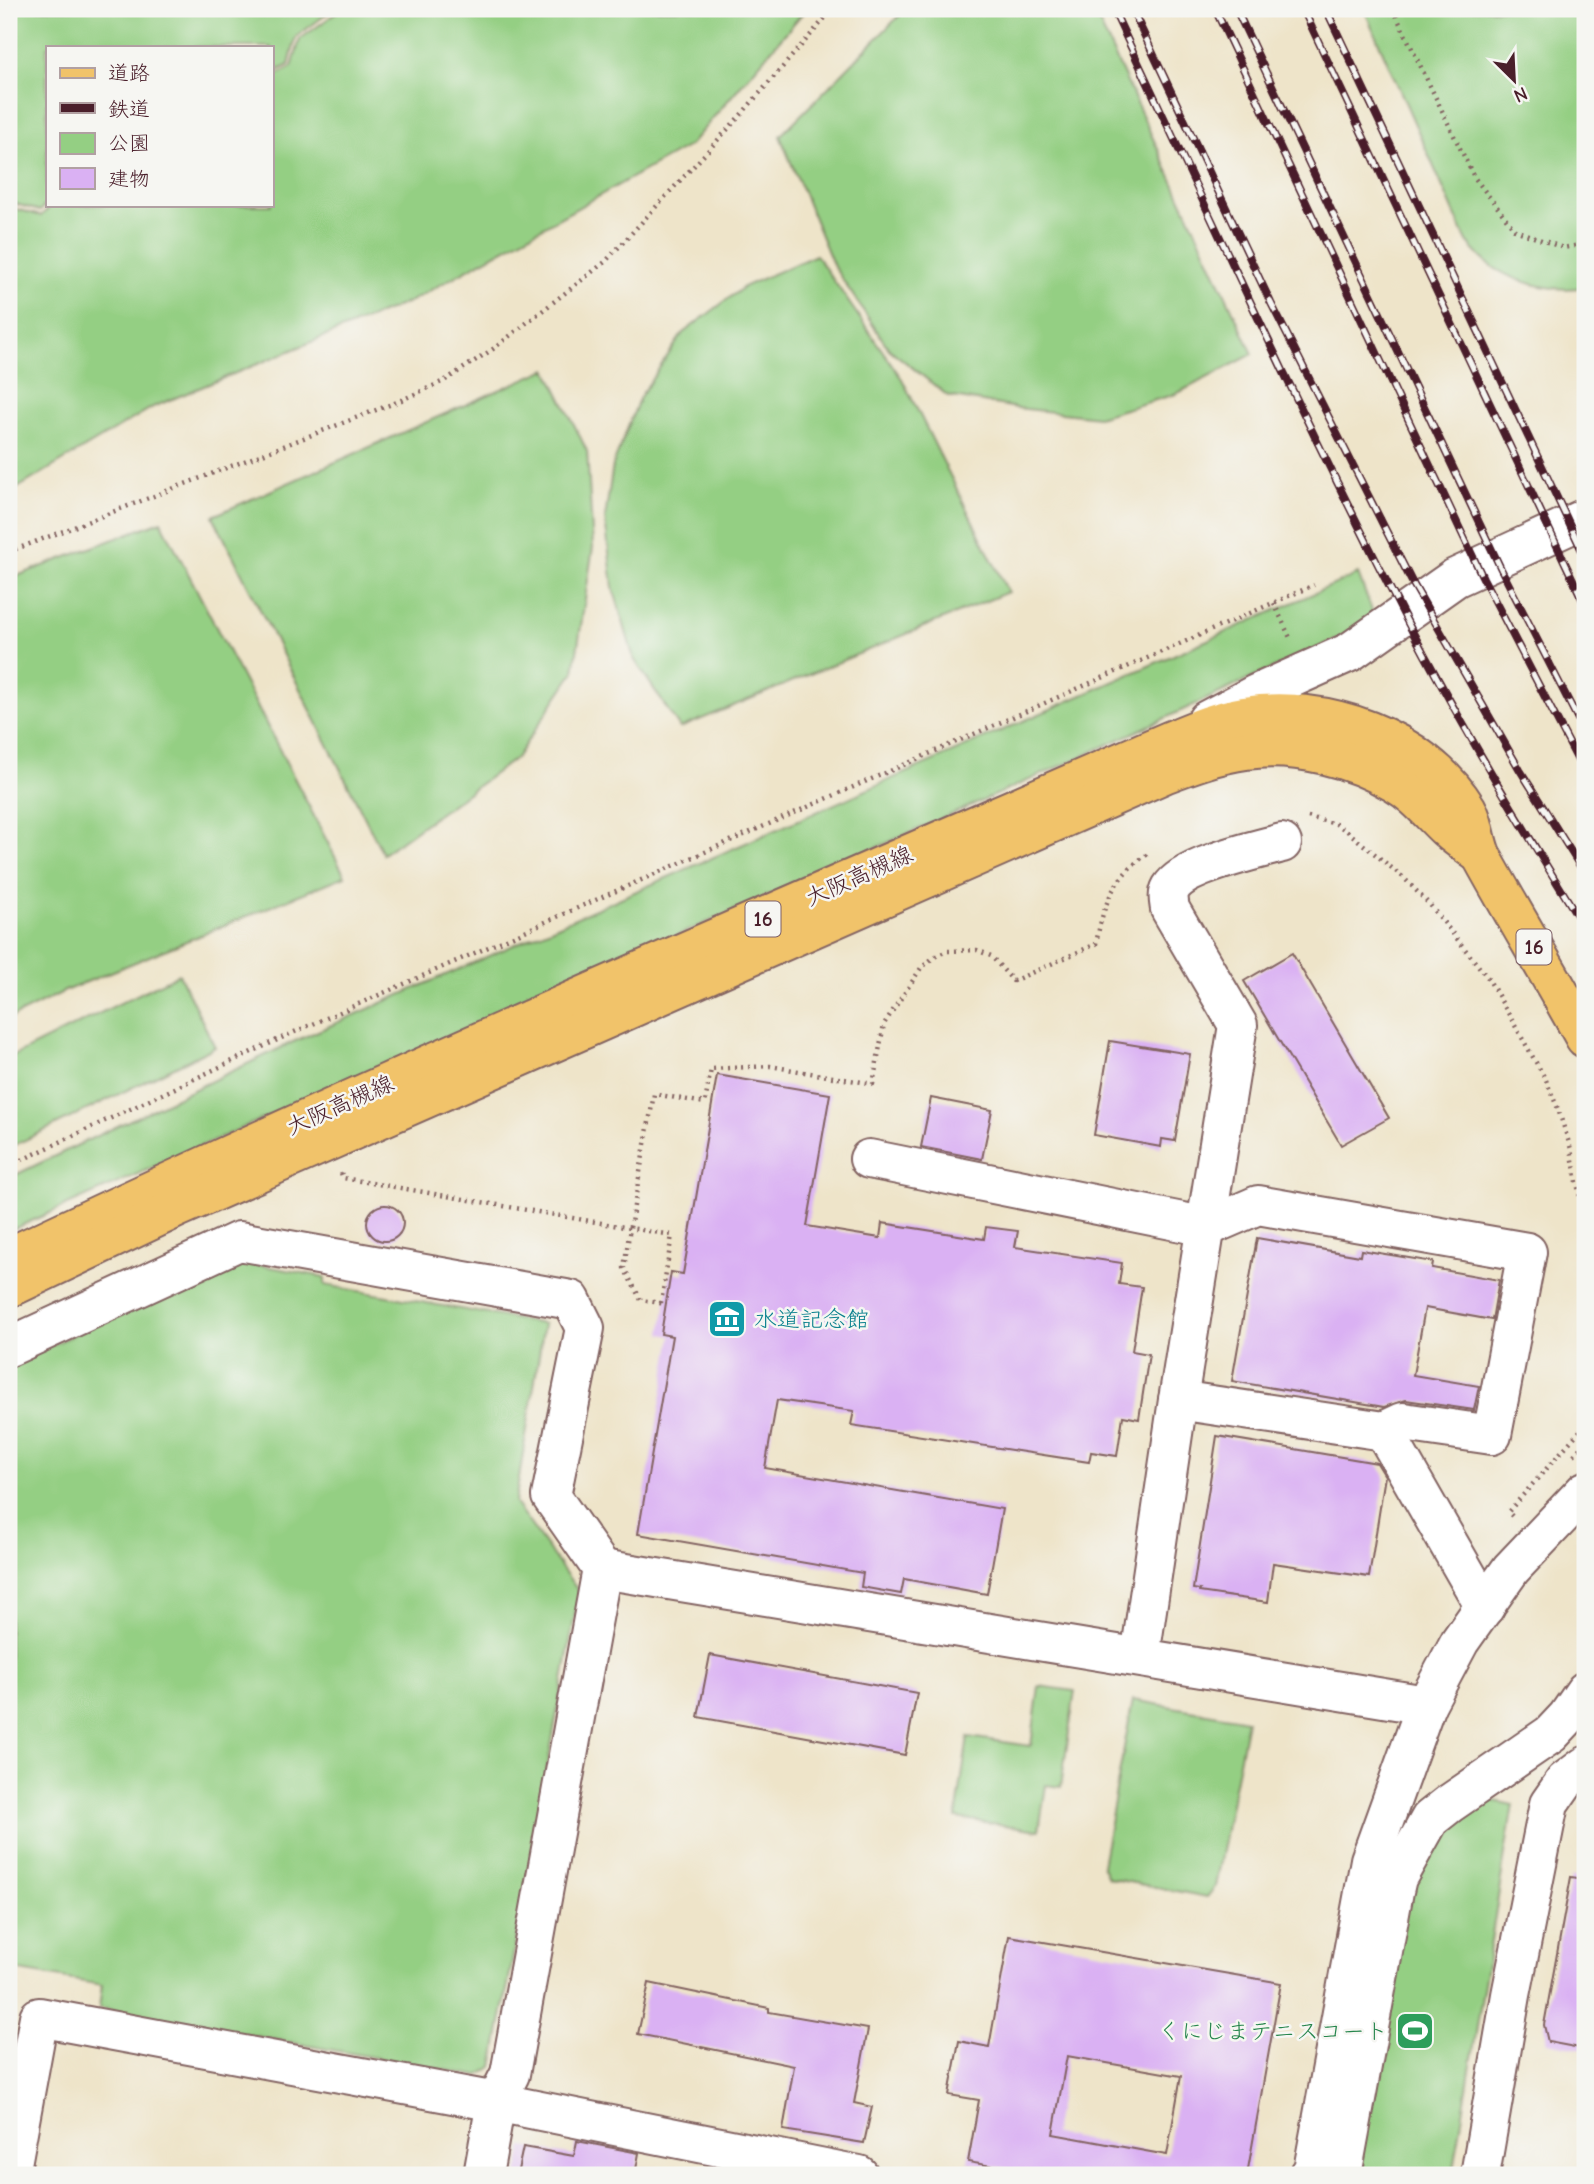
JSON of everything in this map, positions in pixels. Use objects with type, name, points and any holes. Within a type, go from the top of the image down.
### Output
[{"type":"main road","name":"大阪高槻線","points":[[9,1257],[176,1178],[1168,741],[1205,726],[1242,716],[1277,713],[1323,718],[1374,733],[1431,766],[1468,810],[1481,855],[1585,1038]]},
{"type":"main road","name":"大阪高槻線","points":[[9,1288],[177,1208],[1164,774],[1204,759],[1246,750],[1274,748],[1331,757],[1358,765],[1396,783],[1481,855]]},
{"type":"street","points":[[1168,741],[1256,694],[1350,652],[1455,578],[1585,518]]},
{"type":"street","points":[[1140,1657],[1238,1025],[1170,909],[1168,898],[1171,887],[1181,878],[1291,830]]},
{"type":"street","points":[[869,1159],[1207,1227],[1258,1205],[1527,1252],[1492,1435],[1403,1422],[1384,1431],[1178,1400]]},
{"type":"street","points":[[9,1347],[239,1241],[570,1300],[585,1328],[551,1496],[602,1569],[510,2074],[496,2102],[483,2175]]},
{"type":"street","points":[[1384,1431],[1485,1608]]},
{"type":"street","points":[[1310,2175],[1370,1860],[1426,1705],[1460,1641],[1511,1569],[1585,1491]]},
{"type":"street","points":[[602,1569],[1426,1705]]},
{"type":"street","points":[[1342,2175],[1394,1891],[1401,1870],[1430,1819],[1551,1734],[1585,1691]]},
{"type":"street","points":[[1480,2175],[1511,1995],[1549,1804],[1565,1781],[1585,1766]]},
{"type":"street","points":[[10,2175],[24,2014],[496,2102],[859,2175]]},
{"type":"path","points":[[9,552],[444,382],[493,349],[606,262],[739,117],[833,9]]},
{"type":"path","points":[[1393,9],[1474,177],[1515,230],[1563,248],[1585,244]]},
{"type":"path","points":[[9,1166],[290,1034],[1314,585]]},
{"type":"path","points":[[1274,603],[1296,651]]},
{"type":"path","points":[[1291,830],[1312,817],[1336,824],[1371,849],[1430,905],[1478,962],[1546,1080],[1571,1149],[1585,1226]]},
{"type":"path","points":[[337,1163],[344,1178],[630,1228],[672,1236],[663,1304],[641,1300],[624,1268],[630,1228],[653,1094],[705,1103],[711,1069],[771,1066],[873,1084],[884,1024],[921,968],[934,957],[947,951],[977,950],[991,956],[1013,981],[1096,944],[1104,910],[1114,885],[1134,863],[1160,848]]},
{"type":"path","points":[[1508,1512],[1585,1425]]},
{"type":"green space","points":[[15,9],[332,9],[296,37],[289,65],[273,73],[273,46],[46,46],[46,204],[40,211],[9,202],[9,12]]},
{"type":"green space","points":[[337,9],[806,9],[690,145],[411,301],[153,407],[9,493],[9,207],[41,216],[51,206],[273,206],[273,77],[292,67],[300,39],[337,12]]},
{"type":"green space","points":[[906,9],[1093,9],[1253,354],[1176,394],[1098,417],[1017,408],[948,396],[889,349],[834,267],[780,136]]},
{"type":"green space","points":[[1364,9],[1585,9],[1585,287],[1547,287],[1520,280],[1486,262],[1467,242]]},
{"type":"green space","points":[[816,255],[902,379],[1008,592],[680,728],[634,659],[613,587],[605,518],[613,465],[640,397],[683,333],[745,286]]},
{"type":"green space","points":[[547,369],[587,451],[593,547],[574,672],[516,758],[383,854],[213,516]]},
{"type":"green space","points":[[161,521],[345,876],[67,990],[9,1019],[9,579]]},
{"type":"green space","points":[[1358,574],[1376,621],[1070,762],[9,1231],[9,1178],[293,1042]]},
{"type":"green space","points":[[179,974],[215,1047],[9,1148],[9,1058]]},
{"type":"green space","points":[[232,1260],[325,1277],[325,1285],[544,1324],[515,1503],[579,1592],[493,2067],[478,2076],[99,2008],[102,1985],[9,1969],[9,1365]]},
{"type":"green space","points":[[1039,1686],[1075,1691],[1061,1787],[1046,1785],[1039,1830],[956,1818],[968,1737],[1031,1746]]},
{"type":"green space","points":[[1133,1700],[1247,1720],[1215,1887],[1207,1897],[1108,1878],[1102,1865]]},
{"type":"green space","name":"くにじまテニスコート","points":[[1439,1789],[1513,1805],[1453,2175],[1325,2175]]},
{"type":"building","points":[[1292,953],[1389,1118],[1341,1145],[1244,981]]},
{"type":"building","points":[[1110,1041],[1190,1054],[1175,1141],[1162,1139],[1161,1147],[1094,1135]]},
{"type":"building","points":[[717,1075],[830,1094],[807,1226],[880,1238],[882,1223],[984,1239],[986,1227],[1018,1231],[1015,1247],[1122,1263],[1119,1284],[1142,1287],[1132,1351],[1149,1354],[1139,1419],[1123,1416],[1117,1456],[1091,1452],[1089,1462],[851,1425],[854,1411],[777,1400],[765,1468],[1002,1509],[987,1594],[904,1579],[901,1594],[861,1587],[863,1573],[638,1534],[672,1336],[661,1334],[671,1272],[683,1274]]},
{"type":"building","points":[[931,1098],[992,1110],[982,1159],[921,1147]]},
{"type":"building","points":[[385,1205],[398,1210],[403,1223],[398,1236],[385,1241],[372,1236],[367,1223],[372,1210]]},
{"type":"building","points":[[1257,1238],[1360,1256],[1361,1250],[1433,1262],[1432,1268],[1499,1280],[1492,1320],[1425,1308],[1413,1375],[1479,1386],[1474,1410],[1406,1400],[1384,1407],[1232,1381]]},
{"type":"building","points":[[1217,1436],[1377,1463],[1385,1476],[1369,1577],[1273,1563],[1268,1602],[1193,1589]]},
{"type":"building","points":[[710,1655],[917,1693],[905,1755],[698,1717]]},
{"type":"building","points":[[1571,1877],[1585,1879],[1585,2049],[1548,2042],[1544,2025]]},
{"type":"building","points":[[1009,1936],[1281,1983],[1247,2175],[1046,2175],[968,2162],[979,2100],[949,2095],[959,2041],[989,2047]],"holes":[[[1067,2056],[1181,2076],[1167,2155],[1053,2134]]]},
{"type":"building","points":[[649,1983],[769,2008],[769,2012],[868,2029],[854,2103],[872,2107],[864,2143],[783,2130],[794,2066],[638,2034]]},
{"type":"building","points":[[577,2141],[639,2153],[635,2175],[517,2175],[523,2147],[574,2156]]},
{"type":"railway","points":[[1113,9],[1285,375],[1392,592],[1485,762],[1585,928]]},
{"type":"railway","points":[[1132,9],[1271,303],[1412,582],[1520,770],[1585,874]]},
{"type":"railway","points":[[1215,9],[1483,578],[1585,774]]},
{"type":"railway","points":[[1236,9],[1501,569],[1585,733]]},
{"type":"railway","points":[[1303,9],[1585,605]]},
{"type":"railway","points":[[1326,9],[1585,557]]},
{"type":"place","name":"水道記念館","points":[[727,1319]]},
{"type":"place","name":"くにじまテニスコート","points":[[1415,2031]]}]
